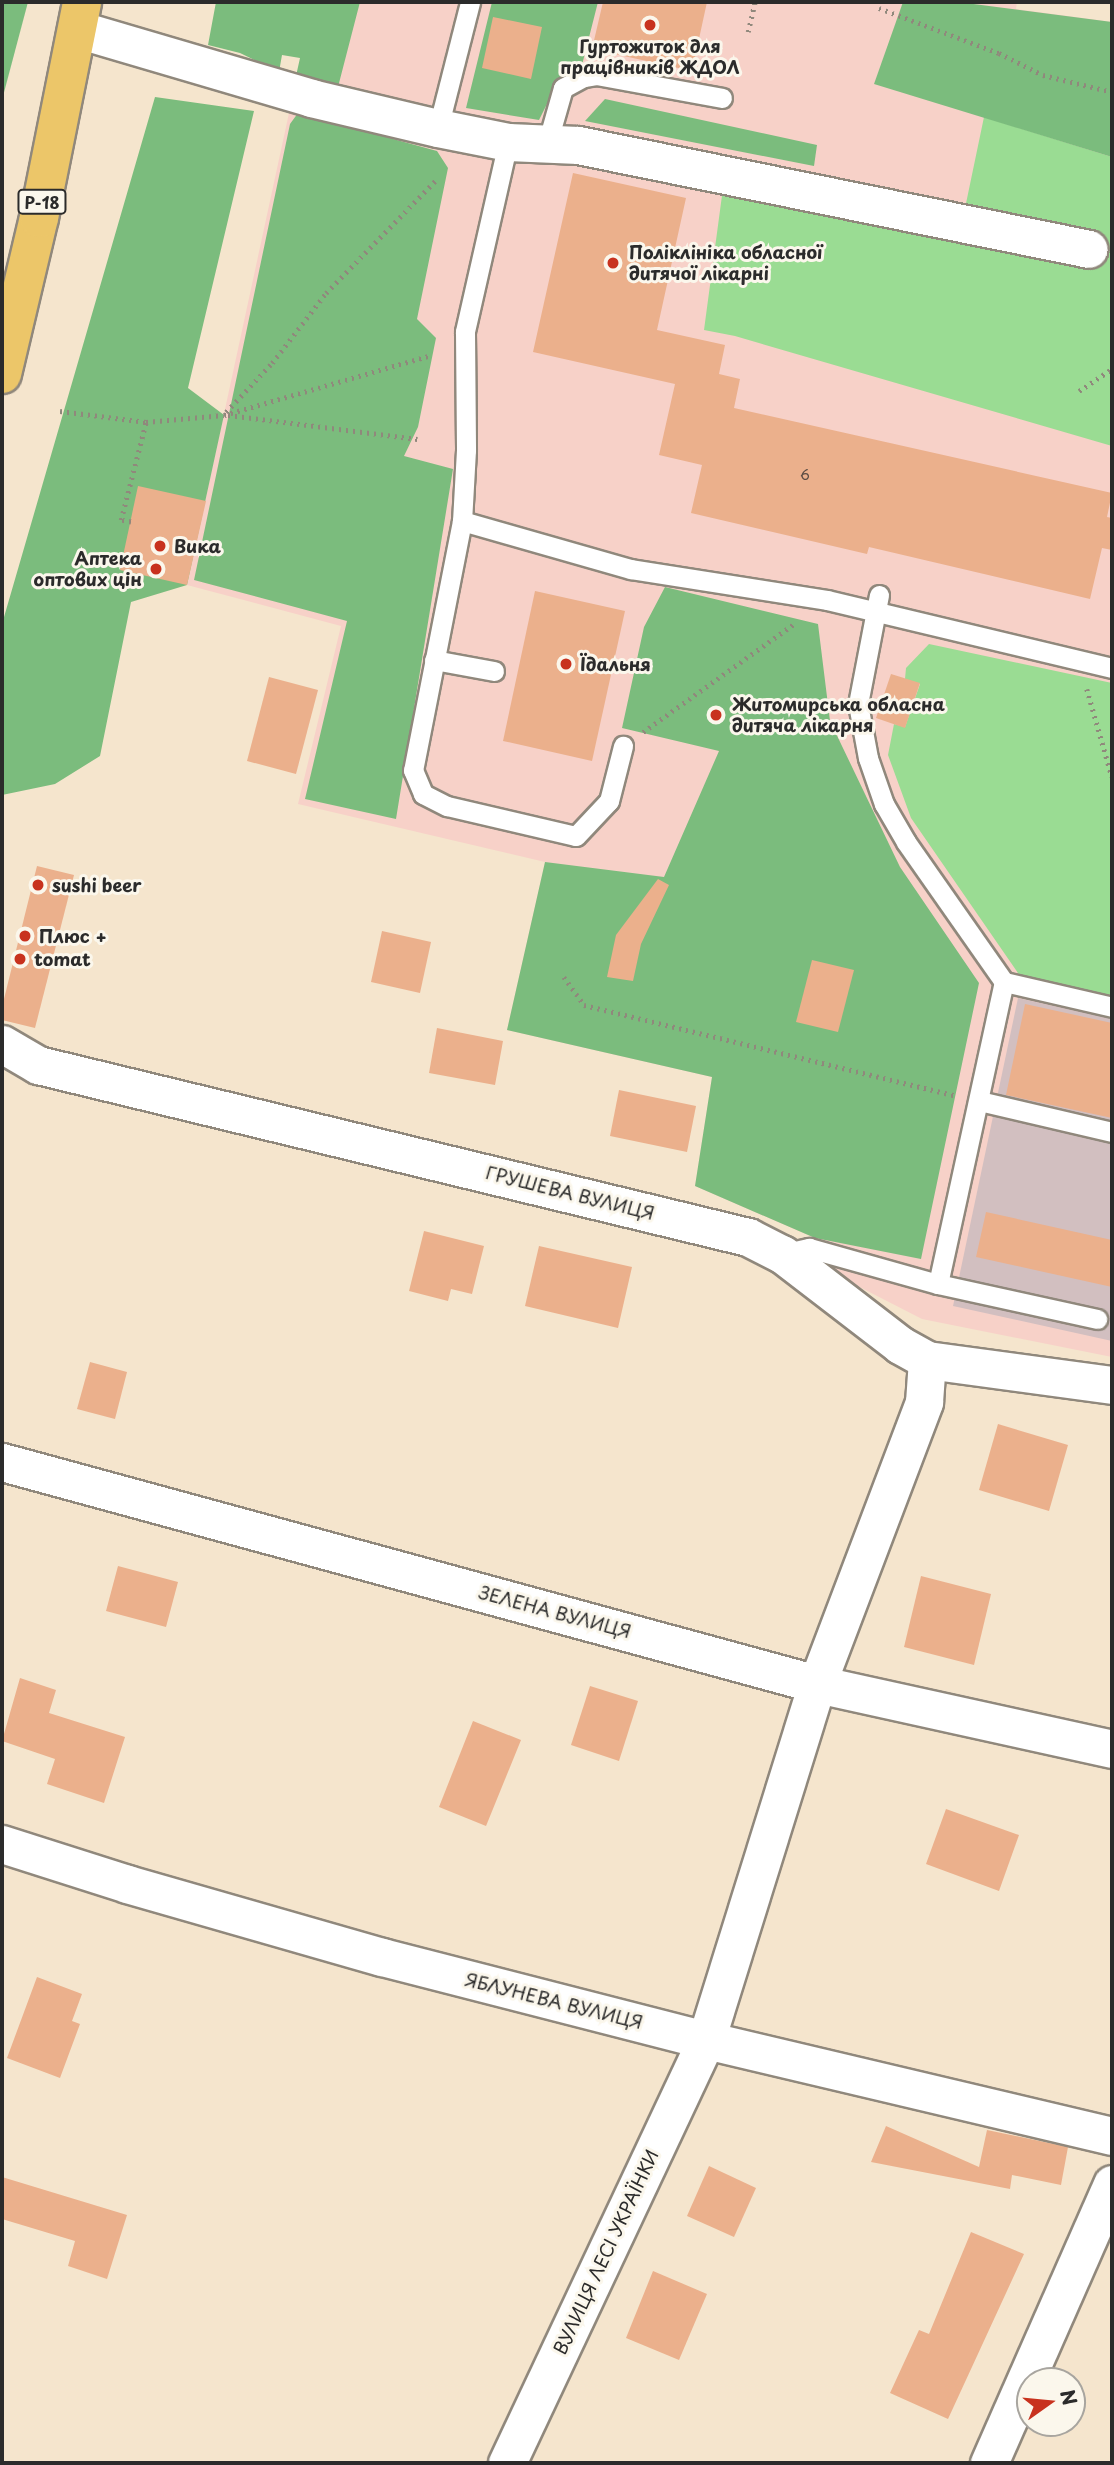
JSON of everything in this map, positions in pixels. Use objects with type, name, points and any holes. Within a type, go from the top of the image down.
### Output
[{"type":"main road","name":"Р-18","points":[[2,373],[39,218],[80,15]]},
{"type":"street","points":[[80,15],[311,98],[438,128],[508,142],[578,145],[1089,249]]},
{"type":"street","name":"ГРУШЕВА ВУЛИЦЯ","points":[[2,1044],[38,1065],[748,1237],[782,1254],[900,1346],[927,1360],[1112,1385]]},
{"type":"street","name":"ВУЛИЦЯ ЛЕСІ УКРАЇНКИ","points":[[507,2463],[706,2040],[817,1684],[924,1402],[927,1360]]},
{"type":"street","name":"ЗЕЛЕНА ВУЛИЦЯ","points":[[2,1462],[817,1684],[1112,1749]]},
{"type":"street","name":"ЯБЛУНЕВА ВУЛИЦЯ","points":[[2,1844],[127,1884],[382,1957],[706,2040],[1112,2136]]},
{"type":"street","points":[[989,2463],[1112,2184]]},
{"type":"lane","points":[[438,128],[470,2]]},
{"type":"lane","points":[[547,144],[563,88],[584,77],[596,75],[722,98]]},
{"type":"lane","points":[[508,142],[465,332],[466,450],[462,521],[413,770],[423,794],[447,806],[576,836],[609,801],[623,746]]},
{"type":"lane","points":[[462,521],[631,569],[827,600],[878,603],[1112,668]]},
{"type":"lane","points":[[878,603],[858,704],[868,758],[884,804],[906,842],[1003,982],[1112,1007]]},
{"type":"lane","points":[[434,660],[494,671]]},
{"type":"lane","points":[[938,1284],[1003,982]]},
{"type":"lane","points":[[979,1101],[1112,1132]]},
{"type":"lane","points":[[782,1254],[809,1248],[938,1284],[1097,1319]]},
{"type":"path","points":[[748,32],[755,2]]},
{"type":"path","points":[[879,8],[999,53],[1043,75],[1112,92]]},
{"type":"path","points":[[224,415],[272,363],[327,293],[436,180]]},
{"type":"path","points":[[60,411],[146,422],[224,415],[429,356]]},
{"type":"path","points":[[1079,391],[1112,369]]},
{"type":"path","points":[[224,415],[417,439]]},
{"type":"path","points":[[131,522],[121,520],[146,422]]},
{"type":"path","points":[[623,746],[827,600]]},
{"type":"path","points":[[1079,661],[1112,777]]},
{"type":"path","points":[[564,977],[584,1005],[979,1101]]},
{"type":"shaded area","name":"Житомирська обласна дитяча лікарня","points":[[313,2],[1017,2],[1016,9],[1112,22],[1112,1357],[922,1319],[805,1259],[815,1238],[695,1186],[712,1077],[507,1030],[545,862],[298,804],[341,626],[187,585]]},
{"type":"shaded area","points":[[1018,998],[1112,1019],[1112,1341],[953,1306]]},
{"type":"green space","points":[[2,2],[28,2],[2,100]]},
{"type":"green space","points":[[216,2],[360,2],[338,87],[296,76],[300,58],[282,55],[279,72],[240,53],[208,45]]},
{"type":"green space","points":[[492,2],[598,2],[582,65],[562,74],[539,120],[466,108]]},
{"type":"green space","points":[[903,2],[958,2],[1112,22],[1112,157],[874,84]]},
{"type":"green space","points":[[155,97],[254,111],[188,388],[224,415],[187,585],[131,602],[100,756],[55,784],[2,795],[2,624]]},
{"type":"green space","points":[[605,99],[817,145],[814,166],[585,121]]},
{"type":"green space","points":[[298,113],[437,151],[448,168],[417,319],[436,338],[418,427],[404,456],[453,469],[396,819],[305,799],[347,621],[194,580],[290,124]]},
{"type":"green space","points":[[984,117],[1112,157],[1112,446],[735,336],[704,330],[723,188],[959,237]]},
{"type":"green space","points":[[665,587],[818,624],[830,721],[900,867],[979,983],[921,1259],[815,1238],[695,1186],[712,1077],[507,1030],[545,862],[664,877],[719,751],[622,728],[644,627]]},
{"type":"green space","points":[[929,644],[1112,683],[1112,997],[1020,976],[911,818],[888,755],[894,724],[905,727],[920,684],[905,679],[906,668]]},
{"type":"building","name":"Гуртожиток для працiвникiв ЖДОЛ","points":[[603,2],[707,2],[692,71],[592,49]]},
{"type":"building","points":[[493,17],[542,27],[531,79],[482,68]]},
{"type":"building","points":[[573,173],[686,198],[657,330],[725,345],[719,374],[740,379],[734,408],[1112,493],[1107,517],[1112,518],[1112,550],[1102,548],[1090,599],[869,547],[867,554],[691,513],[702,465],[659,455],[675,384],[533,352]]},
{"type":"building","name":"Вика","points":[[138,486],[206,501],[187,585],[120,570]]},
{"type":"building","name":"Їдальня","points":[[535,591],[625,611],[592,761],[503,741]]},
{"type":"building","points":[[891,674],[920,683],[905,728],[876,718]]},
{"type":"building","points":[[269,677],[318,690],[296,774],[247,761]]},
{"type":"building","points":[[37,866],[74,875],[35,1028],[2,1020],[2,1007]]},
{"type":"building","points":[[658,879],[669,885],[641,944],[633,981],[607,977],[616,935]]},
{"type":"building","points":[[382,931],[431,942],[420,993],[371,982]]},
{"type":"building","points":[[812,960],[854,970],[838,1032],[796,1022]]},
{"type":"building","points":[[1025,1004],[1112,1023],[1112,1118],[1006,1095]]},
{"type":"building","points":[[437,1028],[503,1041],[495,1085],[429,1073]]},
{"type":"building","points":[[619,1090],[696,1106],[687,1152],[610,1136]]},
{"type":"building","points":[[986,1212],[1112,1240],[1112,1287],[976,1257]]},
{"type":"building","points":[[424,1231],[484,1246],[472,1294],[451,1289],[448,1301],[409,1291]]},
{"type":"building","points":[[539,1246],[632,1267],[618,1328],[525,1306]]},
{"type":"building","points":[[90,1362],[127,1372],[115,1419],[77,1409]]},
{"type":"building","points":[[998,1424],[1068,1445],[1049,1511],[979,1490]]},
{"type":"building","points":[[118,1566],[178,1582],[166,1627],[106,1611]]},
{"type":"building","points":[[921,1576],[991,1594],[974,1665],[904,1647]]},
{"type":"building","points":[[20,1678],[56,1690],[49,1713],[125,1737],[104,1803],[47,1784],[55,1759],[2,1741]]},
{"type":"building","points":[[590,1686],[638,1701],[619,1761],[571,1745]]},
{"type":"building","points":[[473,1721],[521,1740],[486,1826],[439,1807]]},
{"type":"building","points":[[946,1809],[1019,1835],[999,1891],[926,1864]]},
{"type":"building","points":[[37,1977],[82,1994],[72,2021],[80,2024],[60,2078],[7,2058]]},
{"type":"building","points":[[886,2126],[979,2167],[987,2130],[1068,2147],[1061,2185],[1012,2175],[1010,2189],[871,2162]]},
{"type":"building","points":[[709,2166],[756,2188],[734,2237],[687,2216]]},
{"type":"building","points":[[2,2177],[127,2215],[107,2279],[68,2266],[75,2241],[2,2219]]},
{"type":"building","points":[[971,2232],[1024,2254],[948,2419],[890,2393],[919,2330],[929,2334]]},
{"type":"building","points":[[653,2271],[707,2294],[679,2360],[626,2338]]},
{"type":"place","name":"Гуртожиток для працiвникiв ЖДОЛ","points":[[650,25]]},
{"type":"place","name":"Поліклініка обласної дитячої лікарні","points":[[613,263]]},
{"type":"place","name":"Вика","points":[[160,546]]},
{"type":"place","name":"Аптека оптових цін","points":[[156,569]]},
{"type":"place","name":"Їдальня","points":[[566,664]]},
{"type":"place","name":"Житомирська обласна дитяча лікарня","points":[[716,715]]},
{"type":"place","name":"sushi beer","points":[[38,885]]},
{"type":"place","name":"Плюс +","points":[[25,936]]},
{"type":"place","name":"tomat","points":[[20,959]]}]
